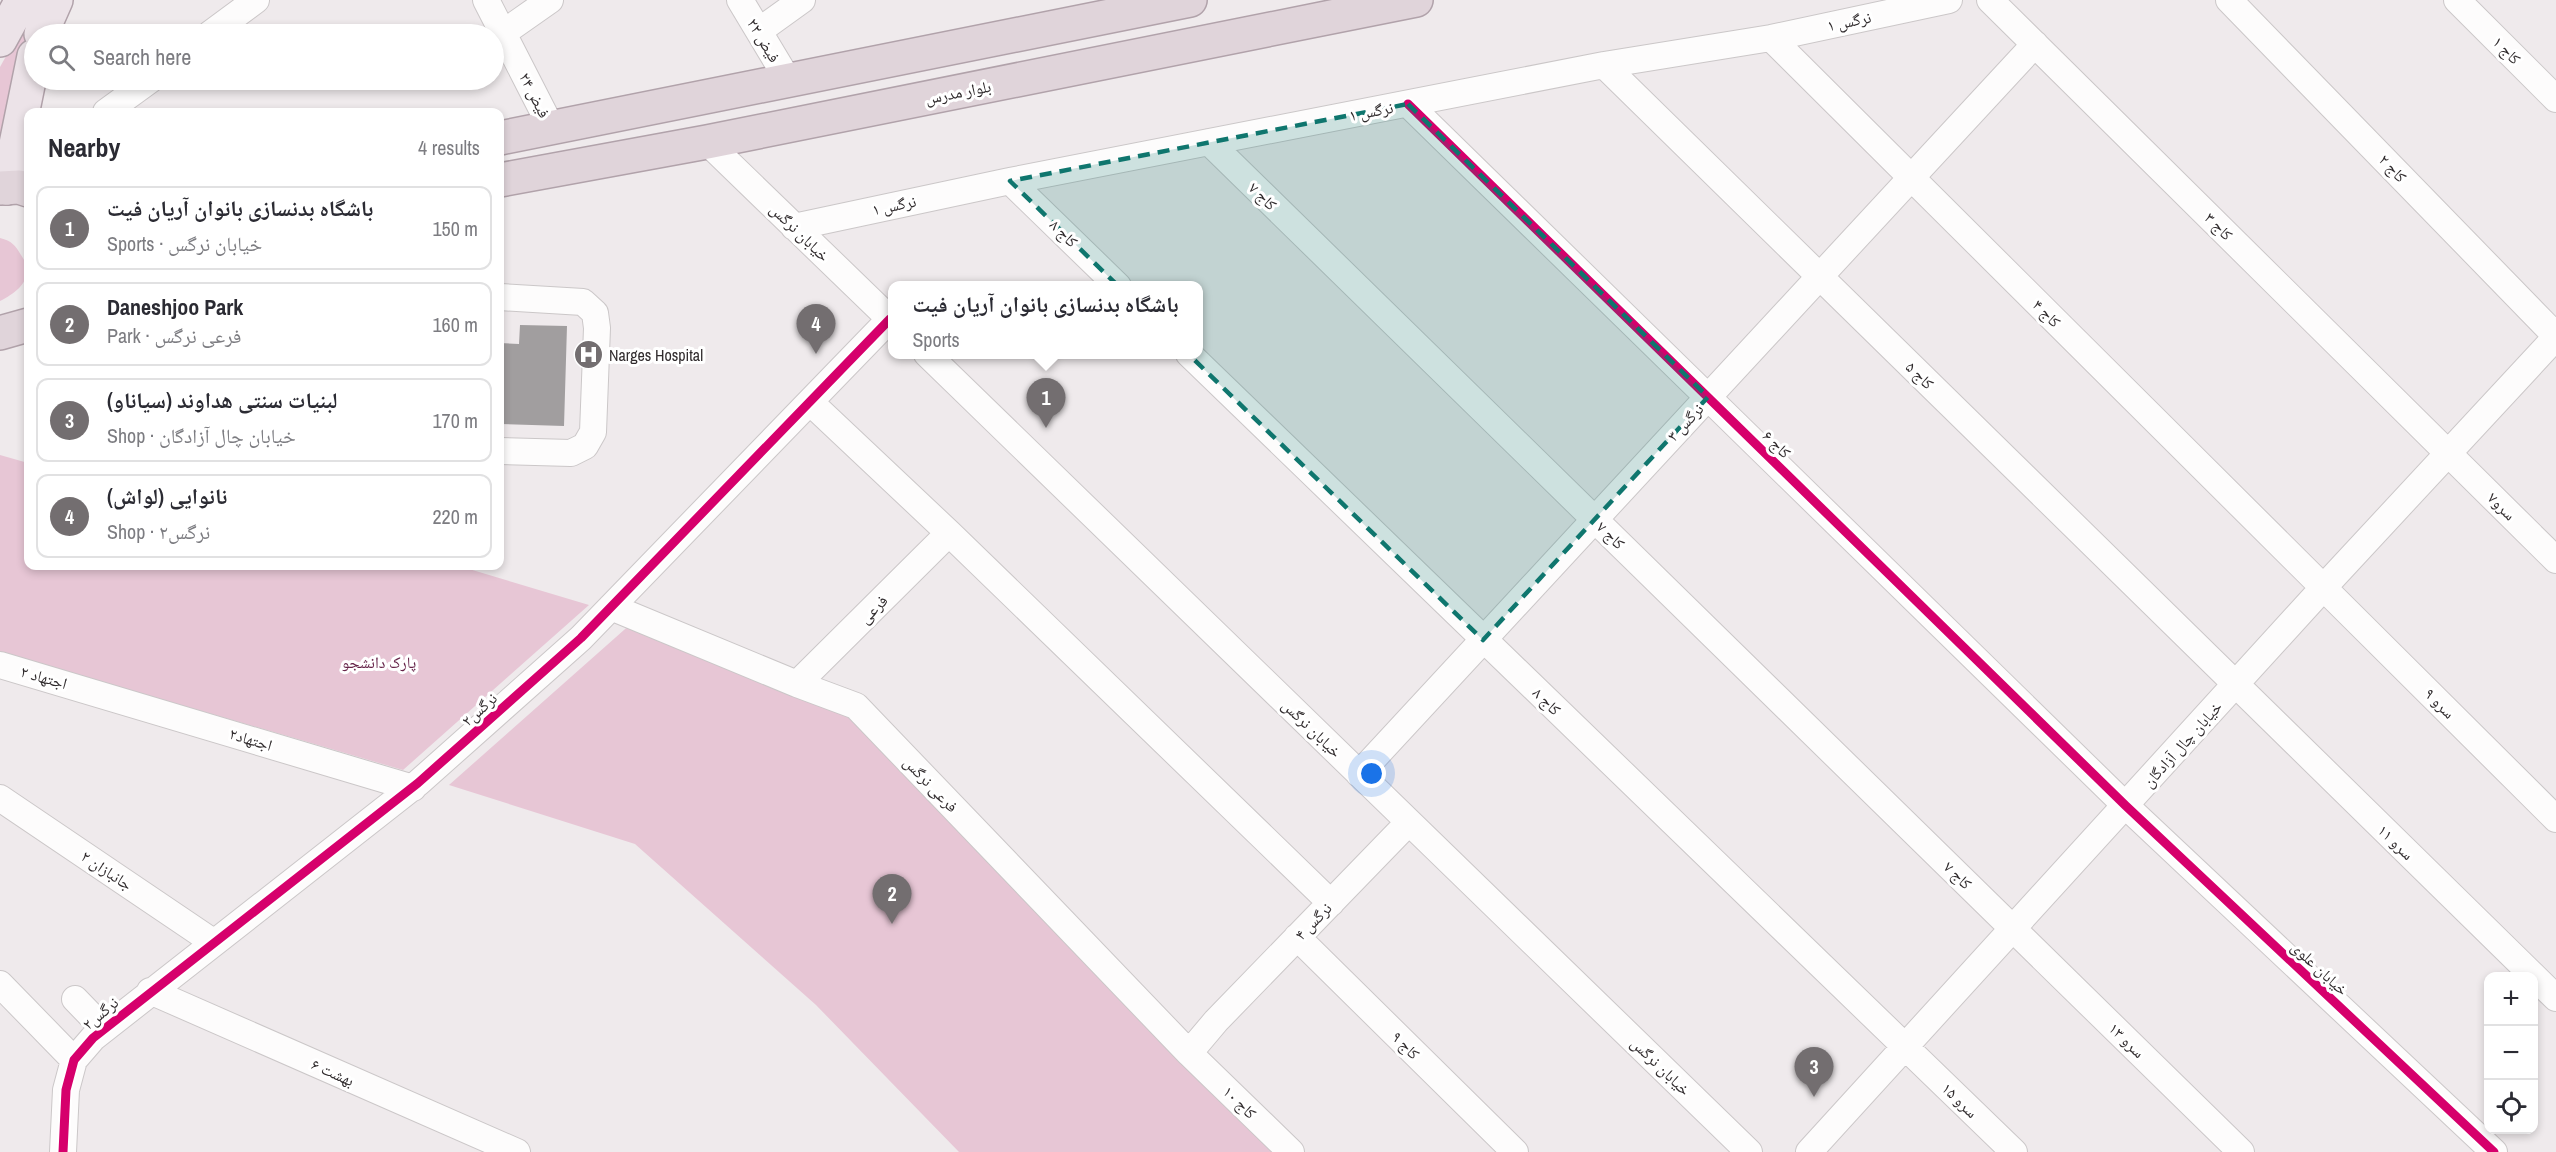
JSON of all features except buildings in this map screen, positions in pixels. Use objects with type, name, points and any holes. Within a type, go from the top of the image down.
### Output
[{"type":"highway","points":[[504,137],[1190,0]]},
{"type":"highway","name":"بلوار مدرس","points":[[504,179],[706,142],[1416,0]]},
{"type":"highway","points":[[0,333],[24,326]]},
{"type":"main road","points":[[0,40],[22,0]]},
{"type":"main road","points":[[45,24],[56,0]]},
{"type":"main road","points":[[17,188],[24,154]]},
{"type":"street","points":[[224,24],[256,0]]},
{"type":"street","name":"فیض ۲۴","points":[[486,0],[498,24]]},
{"type":"street","points":[[504,32],[550,0]]},
{"type":"street","name":"فیض ۲۲","points":[[740,0],[788,80]]},
{"type":"street","points":[[759,32],[802,0]]},
{"type":"street","name":"نرگس ۱","points":[[794,226],[1010,181],[1604,65],[1771,38],[1949,0]]},
{"type":"street","name":"کاج ۳","points":[[1990,0],[2448,453]]},
{"type":"street","name":"کاج ۲","points":[[2229,0],[2556,337]]},
{"type":"street","name":"کاج ۱","points":[[2457,0],[2556,99]]},
{"type":"street","name":"فیض ۲۴","points":[[504,35],[551,127]]},
{"type":"street","name":"کاج ۴","points":[[1771,38],[2323,588]]},
{"type":"street","name":"نرگس ۳","points":[[1359,774],[2035,44]]},
{"type":"street","name":"کاج ۵","points":[[1604,65],[2236,685]]},
{"type":"street","points":[[112,108],[136,90]]},
{"type":"street","name":"کاج ۶","points":[[1408,104],[2126,806]]},
{"type":"street","name":"خیابان نرگس","points":[[706,142],[888,317]]},
{"type":"street","name":"کاج ۷","points":[[1209,142],[2013,929]]},
{"type":"street","name":"کاج ۸","points":[[1010,181],[1114,281]]},
{"type":"street","points":[[504,297],[583,302],[594,313],[597,328],[593,432],[590,440],[579,450],[571,453],[504,452]]},
{"type":"street","name":"نرگس۲","points":[[63,1152],[66,1090],[74,1060],[93,1038],[150,991],[413,788],[581,638],[888,325]]},
{"type":"street","name":"خیابان چال آزادگان","points":[[1809,1152],[2323,588],[2556,337]]},
{"type":"street","name":"خیابان نرگس","points":[[932,359],[1749,1152]]},
{"type":"street","name":"کاج ۸","points":[[1194,359],[1905,1047]]},
{"type":"street","points":[[810,402],[949,533],[1330,903]]},
{"type":"street","name":"سرو۷","points":[[2448,453],[2556,560]]},
{"type":"street","name":"فرعی","points":[[797,684],[949,533]]},
{"type":"street","name":"سرو ۹","points":[[2323,588],[2556,819]]},
{"type":"street","name":"فرعی نرگس","points":[[611,607],[856,706],[1189,1053]]},
{"type":"street","name":"اجتهاد ۲","points":[[0,665],[88,690]]},
{"type":"street","name":"سرو ۱۱","points":[[2236,685],[2556,998]]},
{"type":"street","name":"اجتهاد۲","points":[[88,690],[413,788]]},
{"type":"street","name":"جانبازان ۲","points":[[0,798],[213,942]]},
{"type":"street","name":"خیابان علوی","points":[[2126,806],[2494,1152]]},
{"type":"street","name":"نرگس ۴","points":[[1189,1053],[1216,1021],[1409,822]]},
{"type":"street","name":"سرو ۱۳","points":[[2013,929],[2241,1152]]},
{"type":"street","name":"کاج ۹","points":[[1297,937],[1515,1152]]},
{"type":"street","points":[[0,984],[74,1060]]},
{"type":"street","name":"بهشت ۶","points":[[150,991],[517,1152]]},
{"type":"street","points":[[75,999],[104,1029]]},
{"type":"street","name":"سرو ۱۵","points":[[1905,1047],[2014,1152]]},
{"type":"street","name":"کاج ۱۰","points":[[1189,1053],[1291,1152]]},
{"type":"highlighted area","points":[[1408,104],[1708,397],[1483,640],[1010,181]]},
{"type":"green space","points":[[54,0],[46,24],[24,24],[24,90],[0,162],[0,67],[25,22]]},
{"type":"green space","points":[[0,238],[10,242],[19,252],[24,261],[24,282],[14,293],[0,301]]},
{"type":"green space","name":"پارک دانشجو","points":[[0,455],[24,462],[24,570],[472,570],[589,605],[403,770],[0,652]]},
{"type":"green space","points":[[633,622],[852,709],[1276,1152],[959,1152],[816,1005],[635,844],[449,785]]},
{"type":"cycle path","points":[[1408,104],[2126,806],[2494,1152]]},
{"type":"cycle path","points":[[63,1152],[66,1090],[74,1060],[93,1038],[418,783],[581,638],[888,321]]},
{"type":"place","name":"نانوایی (لواش)","points":[[816,354]]},
{"type":"place","name":"Narges Hospital","points":[[588,355]]},
{"type":"place","name":"باشگاه بدنسازی بانوان آریان فیت","points":[[1046,428]]},
{"type":"place","name":"Daneshjoo Park","points":[[892,924]]},
{"type":"place","name":"لبنیات سنتی هداوند (سیاناو)","points":[[1814,1097]]}]
